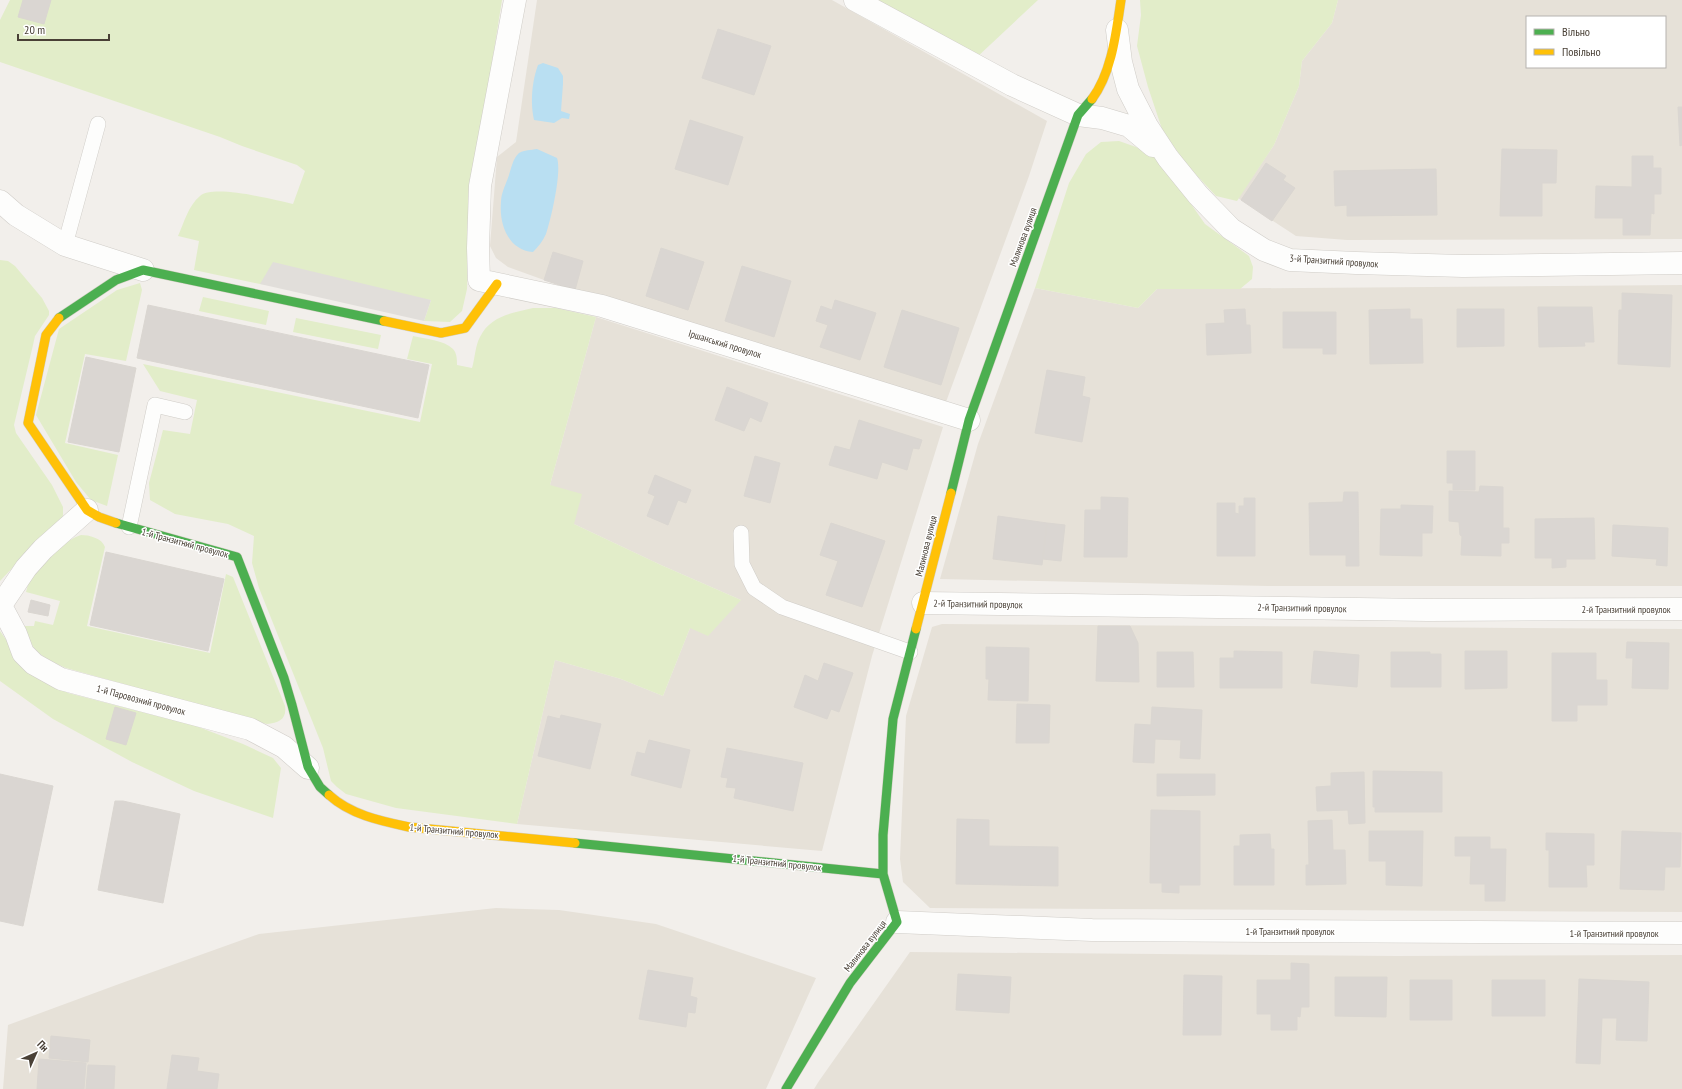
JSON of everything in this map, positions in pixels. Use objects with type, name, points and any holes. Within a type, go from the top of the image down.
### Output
[{"type":"street","points":[[0,201],[16,215],[65,245],[143,270],[441,333],[465,328],[488,282],[478,248],[480,186],[515,0]]},
{"type":"street","points":[[855,0],[1012,85],[1078,115],[1102,118],[1129,126],[1168,158]]},
{"type":"street","name":"Малинова вулиця","points":[[786,1089],[850,983],[897,922],[883,874],[883,835],[893,719],[969,420],[1078,115],[1096,92],[1106,70],[1117,27],[1120,0]]},
{"type":"street","name":"3-й Транзитний провулок","points":[[1117,27],[1121,62],[1128,89],[1147,126],[1168,158],[1198,195],[1231,229],[1264,250],[1290,260],[1356,263],[1463,266],[1682,263]]},
{"type":"street","points":[[129,527],[99,517],[86,510],[28,423],[46,335],[58,319],[116,280],[143,270]]},
{"type":"street","name":"Іршанський провулок","points":[[488,282],[602,306],[969,420]]},
{"type":"street","points":[[1,605],[26,568],[43,549],[86,510]]},
{"type":"street","name":"1-й Транзитний провулок","points":[[129,527],[237,557],[284,675],[293,704],[308,768],[318,784],[331,799],[346,809],[370,818],[419,829],[498,835],[883,874]]},
{"type":"street","name":"2-й Транзитний провулок","points":[[923,603],[1428,610],[1682,609]]},
{"type":"street","name":"1-й Паровозний провулок","points":[[1,605],[23,653],[34,664],[61,679],[250,729],[284,747],[308,768]]},
{"type":"street","name":"1-й Транзитний провулок","points":[[897,922],[1092,930],[1682,933]]},
{"type":"lane","points":[[65,245],[98,124]]},
{"type":"lane","points":[[129,527],[155,405],[185,412]]},
{"type":"lane","points":[[741,533],[742,564],[754,588],[782,607],[910,652]]},
{"type":"shaded area","points":[[537,0],[832,0],[1047,121],[1029,176],[946,402],[544,280],[508,267],[496,258],[490,246],[497,157],[516,142]]},
{"type":"shaded area","points":[[1338,0],[1682,0],[1682,239],[1347,240],[1296,236],[1238,198],[1274,145],[1299,86],[1302,61],[1332,23]]},
{"type":"shaded area","points":[[273,262],[431,300],[424,321],[260,284]]},
{"type":"shaded area","points":[[1682,285],[1682,586],[1268,586],[940,579],[978,444],[1035,288],[1138,308],[1157,289]]},
{"type":"shaded area","points":[[596,317],[943,427],[872,656],[822,851],[517,824],[555,660],[621,679],[663,696],[690,628],[741,600],[661,565],[574,524],[550,485]]},
{"type":"shaded area","points":[[942,624],[1682,629],[1682,912],[930,908],[903,882],[900,859],[906,716],[932,627]]},
{"type":"shaded area","points":[[496,908],[559,910],[656,924],[816,978],[766,1089],[3,1089],[8,1025],[119,984],[259,934]]},
{"type":"shaded area","points":[[910,952],[1396,956],[1682,955],[1682,1089],[814,1089]]},
{"type":"green space","points":[[10,0],[502,0],[479,144],[468,262],[467,289],[462,311],[450,322],[424,321],[431,300],[260,284],[194,270],[199,241],[178,236],[189,210],[200,196],[207,193],[231,192],[293,204],[305,171],[297,165],[220,137],[0,62],[0,20]]},
{"type":"green space","points":[[867,0],[1038,0],[975,59]]},
{"type":"green space","points":[[1140,0],[1338,0],[1332,23],[1302,61],[1299,86],[1274,145],[1237,201],[1216,196],[1188,166],[1163,132],[1148,87],[1137,46],[1141,15]]},
{"type":"green space","points":[[1119,141],[1136,147],[1154,157],[1170,174],[1205,224],[1249,256],[1253,267],[1252,279],[1240,289],[1157,289],[1138,308],[1035,288],[1069,183],[1086,154],[1101,142]]},
{"type":"green space","points":[[0,260],[8,261],[15,266],[42,298],[49,311],[49,315],[35,336],[14,425],[16,433],[52,485],[63,507],[63,515],[61,523],[33,546],[0,581]]},
{"type":"green space","points":[[140,283],[142,290],[126,361],[85,354],[65,443],[118,455],[107,506],[91,500],[76,482],[36,415],[59,329],[117,290]]},
{"type":"green space","points":[[203,297],[269,311],[266,325],[199,311]]},
{"type":"green space","points":[[533,308],[556,308],[596,317],[550,485],[582,494],[574,524],[661,565],[741,600],[708,636],[690,628],[663,696],[621,679],[555,660],[517,824],[396,808],[346,794],[331,781],[323,748],[259,588],[252,563],[254,536],[228,524],[175,514],[150,500],[149,483],[163,430],[190,434],[197,400],[160,391],[143,364],[420,422],[432,364],[407,359],[413,336],[440,342],[449,346],[455,352],[457,365],[472,368],[478,341],[484,330],[490,324],[502,316]]},
{"type":"green space","points":[[296,318],[381,335],[378,349],[293,332]]},
{"type":"green space","points":[[81,535],[91,536],[98,539],[105,547],[87,626],[210,653],[226,574],[233,577],[285,706],[285,714],[281,720],[275,723],[267,724],[66,668],[50,661],[39,653],[34,648],[24,626],[34,626],[35,621],[53,625],[60,601],[26,592],[30,578],[41,563],[55,551],[75,537]]},
{"type":"green space","points":[[0,631],[27,670],[68,693],[196,726],[243,744],[273,758],[281,768],[273,818],[194,791],[132,762],[53,719],[0,681]]},
{"type":"water","points":[[543,63],[558,68],[563,76],[561,111],[570,114],[569,119],[562,118],[554,123],[534,120],[532,106],[533,85],[538,65]]},
{"type":"water","points":[[537,149],[557,158],[558,174],[551,218],[546,234],[533,252],[524,250],[511,241],[504,227],[501,202],[512,164],[517,155],[523,151]]},
{"type":"building","points":[[23,0],[51,0],[44,24],[18,17]]},
{"type":"building","points":[[718,29],[771,46],[754,95],[702,78]]},
{"type":"building","points":[[1678,107],[1682,107],[1682,145],[1680,146]]},
{"type":"building","points":[[690,120],[743,137],[728,185],[675,169]]},
{"type":"building","points":[[1502,149],[1557,150],[1556,183],[1542,183],[1542,216],[1500,216]]},
{"type":"building","points":[[1632,156],[1653,156],[1653,168],[1661,168],[1661,194],[1654,194],[1654,214],[1651,213],[1650,235],[1623,235],[1623,218],[1595,218],[1596,186],[1632,187]]},
{"type":"building","points":[[1266,163],[1286,176],[1283,180],[1295,188],[1272,221],[1241,200]]},
{"type":"building","points":[[1436,169],[1437,215],[1347,216],[1347,205],[1335,206],[1334,171]]},
{"type":"building","points":[[661,248],[704,262],[688,310],[646,296]]},
{"type":"building","points":[[553,252],[583,261],[575,290],[544,280]]},
{"type":"building","points":[[742,266],[791,281],[774,337],[725,321]]},
{"type":"building","points":[[1622,293],[1672,295],[1670,367],[1618,364],[1619,310],[1622,310]]},
{"type":"building","points":[[835,300],[876,313],[860,360],[820,347],[828,325],[816,321],[821,306],[832,310]]},
{"type":"building","points":[[148,305],[429,365],[418,418],[137,358]]},
{"type":"building","points":[[1538,307],[1592,307],[1594,342],[1584,342],[1585,346],[1539,347]]},
{"type":"building","points":[[1245,309],[1246,325],[1250,325],[1251,353],[1207,355],[1206,324],[1225,323],[1224,310]]},
{"type":"building","points":[[1410,309],[1410,319],[1422,319],[1423,363],[1370,364],[1369,310]]},
{"type":"building","points":[[1457,309],[1504,309],[1504,346],[1457,347]]},
{"type":"building","points":[[902,310],[959,328],[941,385],[884,367]]},
{"type":"building","points":[[1283,312],[1336,312],[1336,354],[1323,354],[1323,348],[1283,348]]},
{"type":"building","points":[[86,357],[136,368],[119,452],[68,442]]},
{"type":"building","points":[[1047,370],[1085,377],[1082,396],[1090,398],[1082,442],[1035,433]]},
{"type":"building","points":[[727,387],[768,403],[761,422],[750,417],[744,431],[715,420]]},
{"type":"building","points":[[859,420],[922,440],[919,449],[913,448],[907,470],[882,462],[877,479],[829,465],[835,446],[850,450]]},
{"type":"building","points":[[1447,451],[1475,451],[1475,490],[1453,490],[1453,483],[1447,483]]},
{"type":"building","points":[[755,456],[780,463],[770,503],[744,496]]},
{"type":"building","points":[[655,475],[691,490],[686,503],[678,500],[668,525],[647,516],[655,496],[648,493]]},
{"type":"building","points":[[1480,486],[1503,487],[1503,528],[1509,528],[1509,543],[1501,543],[1501,556],[1461,555],[1462,536],[1460,535],[1459,522],[1449,521],[1449,491],[1479,492]]},
{"type":"building","points":[[1344,492],[1358,492],[1359,566],[1346,566],[1346,555],[1310,555],[1309,503],[1343,502]]},
{"type":"building","points":[[1101,497],[1128,498],[1127,557],[1084,557],[1085,510],[1101,510]]},
{"type":"building","points":[[1244,498],[1255,498],[1255,556],[1217,556],[1217,503],[1235,503],[1235,513],[1239,514],[1239,506],[1244,506]]},
{"type":"building","points":[[1401,505],[1433,506],[1432,533],[1422,533],[1422,556],[1380,555],[1381,509],[1401,509]]},
{"type":"building","points":[[998,516],[1047,523],[1042,565],[993,559]]},
{"type":"building","points":[[1594,518],[1595,559],[1566,559],[1566,567],[1552,568],[1552,558],[1535,558],[1535,519]]},
{"type":"building","points":[[831,523],[885,541],[862,607],[826,595],[838,561],[820,555]]},
{"type":"building","points":[[1047,523],[1065,525],[1061,561],[1043,559]]},
{"type":"building","points":[[1613,525],[1668,528],[1667,566],[1656,565],[1657,559],[1612,556]]},
{"type":"building","points":[[106,552],[224,579],[208,651],[90,625]]},
{"type":"building","points":[[31,600],[50,605],[48,616],[28,612]]},
{"type":"building","points":[[1098,626],[1130,626],[1138,643],[1139,682],[1096,681]]},
{"type":"building","points":[[1627,642],[1669,643],[1668,689],[1632,688],[1633,658],[1626,658]]},
{"type":"building","points":[[986,647],[1029,648],[1028,701],[988,700],[989,679],[986,679]]},
{"type":"building","points":[[1234,651],[1282,652],[1282,688],[1220,688],[1220,658],[1234,658]]},
{"type":"building","points":[[1314,651],[1359,655],[1357,687],[1311,683]]},
{"type":"building","points":[[1465,651],[1507,651],[1507,688],[1465,689]]},
{"type":"building","points":[[1157,652],[1193,652],[1194,687],[1157,687]]},
{"type":"building","points":[[1391,652],[1430,652],[1430,654],[1441,654],[1441,687],[1391,687]]},
{"type":"building","points":[[1552,653],[1596,653],[1596,680],[1607,680],[1607,705],[1577,705],[1577,721],[1552,721]]},
{"type":"building","points":[[824,663],[853,673],[839,712],[831,709],[827,719],[794,707],[805,675],[818,681]]},
{"type":"building","points":[[1017,704],[1050,705],[1049,743],[1016,743]]},
{"type":"building","points":[[115,707],[136,713],[126,745],[106,739]]},
{"type":"building","points":[[1152,707],[1202,710],[1200,759],[1180,758],[1181,740],[1155,739],[1154,763],[1133,762],[1135,724],[1151,725]]},
{"type":"building","points":[[561,715],[601,724],[590,769],[538,756],[548,716],[560,719]]},
{"type":"building","points":[[649,740],[690,750],[681,788],[631,775],[637,752],[645,754]]},
{"type":"building","points":[[727,748],[803,763],[793,811],[734,798],[736,788],[726,787],[728,778],[721,777]]},
{"type":"building","points":[[1373,771],[1442,772],[1442,812],[1375,812],[1375,807],[1373,807]]},
{"type":"building","points":[[1364,772],[1365,823],[1349,824],[1348,810],[1317,811],[1316,787],[1331,786],[1331,773]]},
{"type":"building","points":[[0,774],[53,786],[23,926],[0,921]]},
{"type":"building","points":[[1157,774],[1215,774],[1215,795],[1157,796]]},
{"type":"building","points":[[115,801],[123,801],[180,814],[163,903],[98,890]]},
{"type":"building","points":[[1151,810],[1200,811],[1200,885],[1179,885],[1179,893],[1162,892],[1162,883],[1150,883]]},
{"type":"building","points":[[957,819],[989,820],[989,846],[1058,847],[1058,886],[956,884]]},
{"type":"building","points":[[1332,820],[1333,850],[1345,850],[1346,884],[1306,885],[1306,865],[1309,865],[1308,821]]},
{"type":"building","points":[[1369,831],[1423,831],[1422,886],[1386,885],[1386,861],[1369,861]]},
{"type":"building","points":[[1622,831],[1681,833],[1680,867],[1665,867],[1664,890],[1620,889]]},
{"type":"building","points":[[1546,833],[1594,834],[1594,865],[1586,865],[1587,887],[1549,887],[1549,850],[1546,850]]},
{"type":"building","points":[[1270,834],[1271,849],[1274,849],[1274,885],[1234,885],[1234,846],[1240,846],[1240,835]]},
{"type":"building","points":[[1455,837],[1490,837],[1490,849],[1506,849],[1505,901],[1485,901],[1485,884],[1470,884],[1471,856],[1455,856]]},
{"type":"building","points":[[1291,963],[1309,964],[1309,1007],[1301,1007],[1300,1017],[1297,1016],[1297,1030],[1271,1030],[1271,1014],[1257,1014],[1257,980],[1291,980]]},
{"type":"building","points":[[648,970],[693,978],[690,996],[697,998],[695,1013],[688,1012],[686,1027],[639,1019]]},
{"type":"building","points":[[958,974],[1011,977],[1009,1013],[956,1010]]},
{"type":"building","points":[[1184,975],[1222,976],[1221,1035],[1183,1035]]},
{"type":"building","points":[[1335,977],[1387,977],[1386,1017],[1335,1016]]},
{"type":"building","points":[[1579,979],[1649,982],[1647,1041],[1616,1040],[1617,1018],[1602,1018],[1600,1064],[1576,1063]]},
{"type":"building","points":[[1410,980],[1452,980],[1452,1020],[1410,1020]]},
{"type":"building","points":[[1492,980],[1545,980],[1545,1016],[1492,1016]]},
{"type":"building","points":[[51,1036],[90,1040],[88,1062],[49,1058]]},
{"type":"building","points":[[172,1055],[199,1058],[197,1071],[219,1074],[217,1089],[167,1089]]},
{"type":"building","points":[[39,1059],[86,1063],[84,1089],[37,1089]]},
{"type":"building","points":[[88,1065],[115,1066],[114,1089],[86,1089]]},
{"type":"traffic: fast","points":[[951,493],[969,420],[1078,115],[1092,99]]},
{"type":"traffic: fast","points":[[59,318],[116,280],[143,270],[384,321]]},
{"type":"traffic: fast","points":[[116,523],[237,557],[284,678],[308,767],[320,787],[329,795]]},
{"type":"traffic: fast","points":[[786,1089],[850,983],[897,922],[883,874],[883,835],[893,719],[916,629]]},
{"type":"traffic: fast","points":[[575,843],[883,874]]},
{"type":"traffic: slow","points":[[1092,99],[1099,88],[1109,65],[1121,0]]},
{"type":"traffic: slow","points":[[384,321],[441,333],[465,328],[497,284]]},
{"type":"traffic: slow","points":[[59,318],[46,335],[28,423],[87,510],[99,517],[116,523]]},
{"type":"traffic: slow","points":[[916,629],[951,493]]},
{"type":"traffic: slow","points":[[329,795],[347,808],[377,820],[409,827],[575,843]]}]
